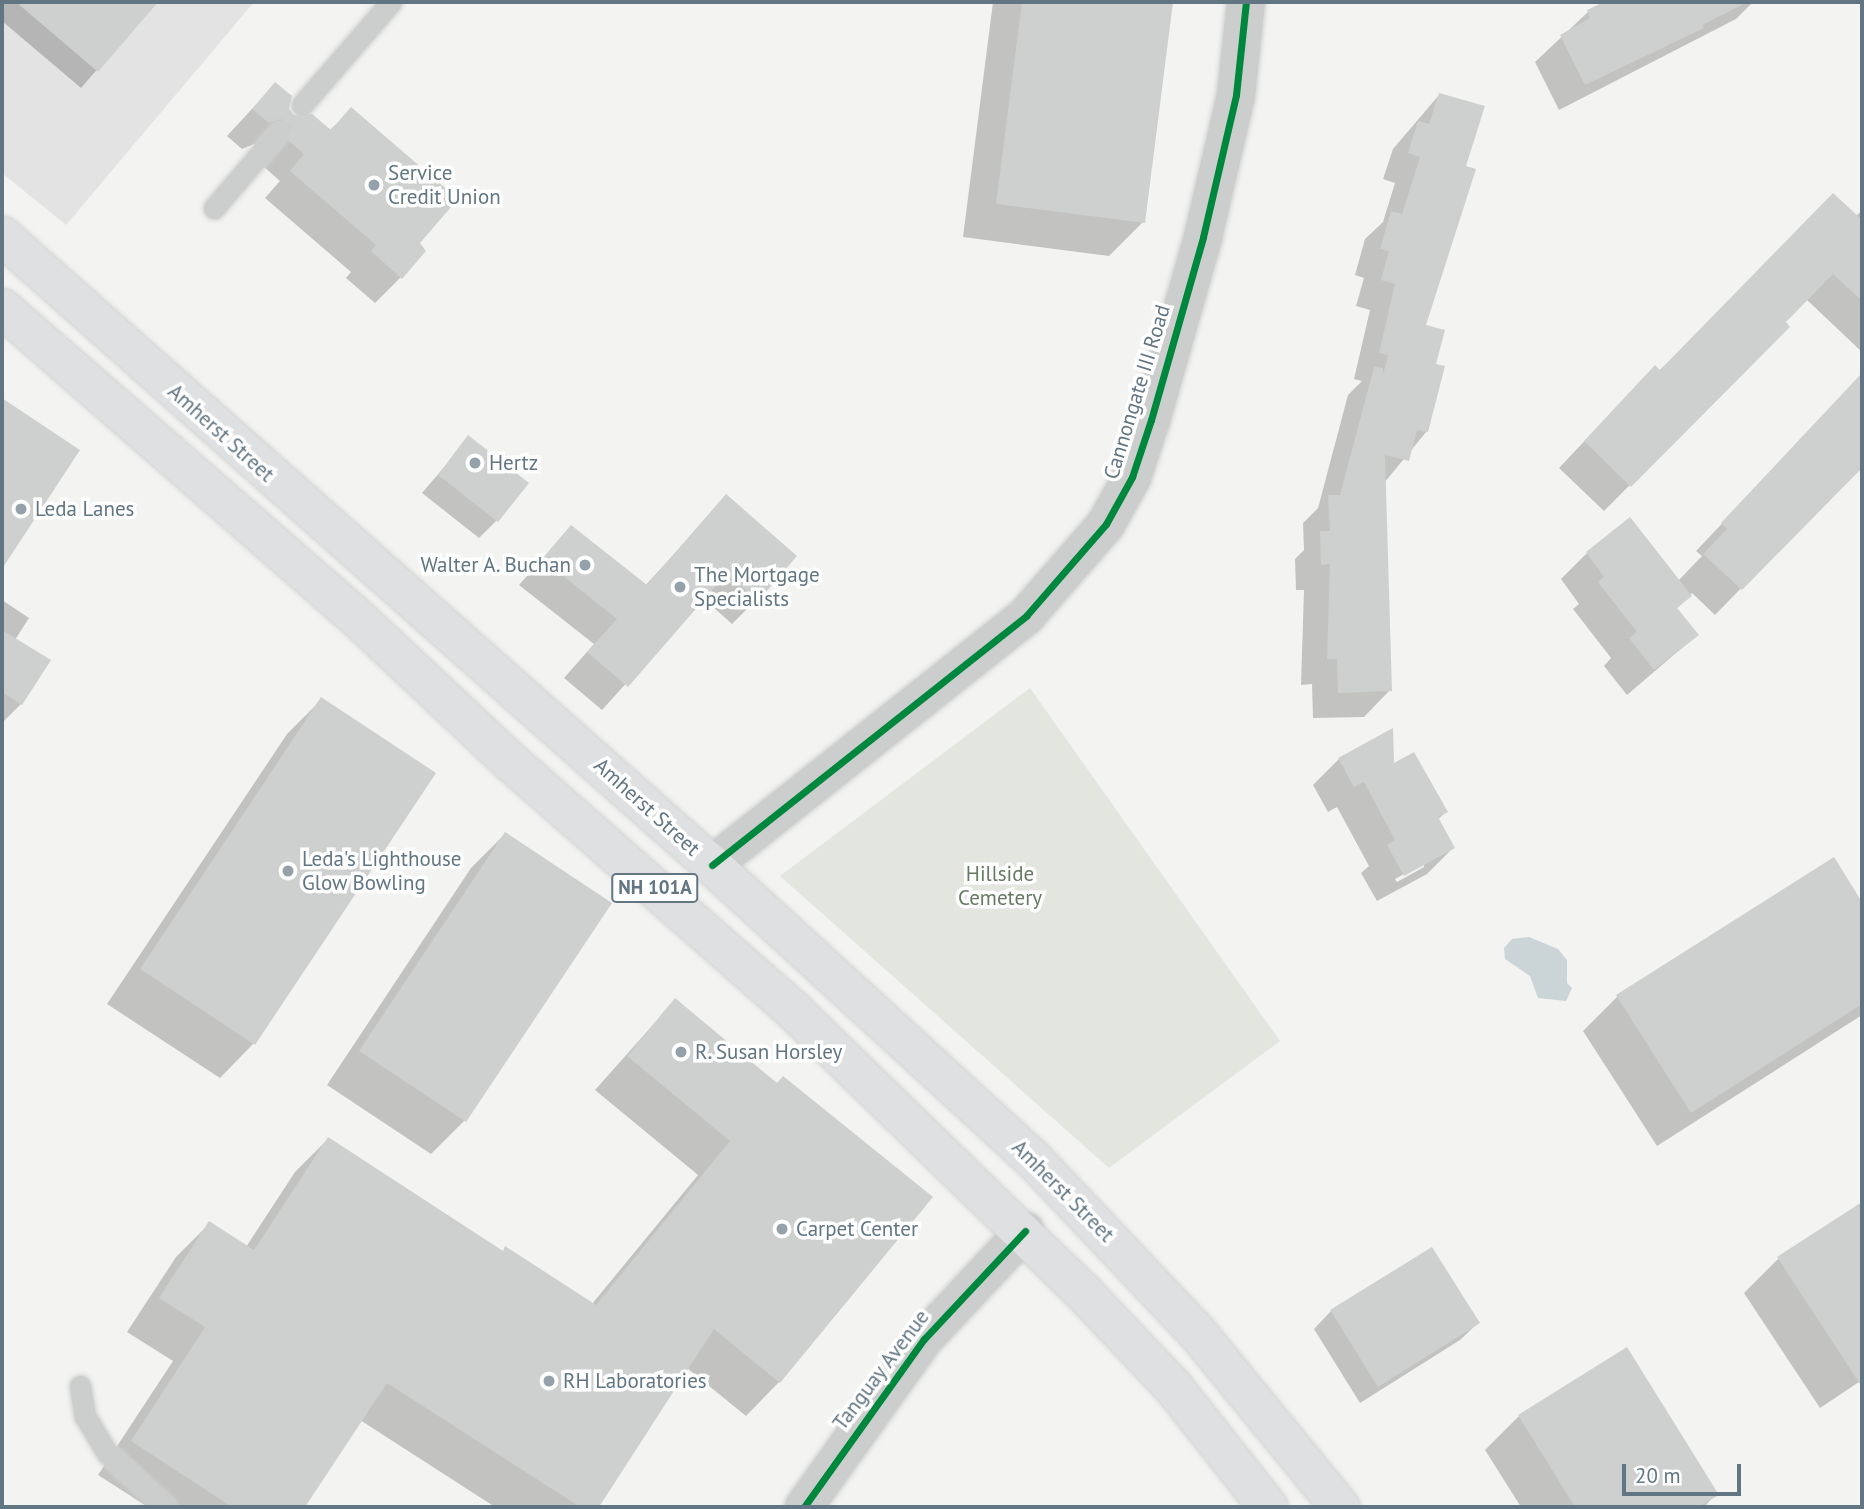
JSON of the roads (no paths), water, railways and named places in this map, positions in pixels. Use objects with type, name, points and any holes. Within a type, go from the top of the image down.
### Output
[{"type":"highway","name":"Amherst Street","points":[[2,236],[712,864],[1034,1160],[1101,1229],[1245,1388],[1340,1507]]},
{"type":"highway","name":"NH 101A","points":[[2,308],[351,612],[512,763],[794,1011],[1025,1231],[1174,1388],[1268,1507]]},
{"type":"street","name":"Cannongate III Road","points":[[712,864],[1026,615],[1106,524],[1132,477],[1206,224],[1236,95],[1246,2]]},
{"type":"street","name":"Tanguay Avenue","points":[[804,1507],[923,1339],[1025,1231]]},
{"type":"lane","points":[[302,105],[391,2]]},
{"type":"lane","points":[[214,208],[279,132]]},
{"type":"lane","points":[[80,1385],[85,1416],[107,1453],[166,1507]]},
{"type":"place","name":"Service Credit Union","points":[[374,185]]},
{"type":"place","name":"Hertz","points":[[475,463]]},
{"type":"place","name":"Leda Lanes","points":[[21,509]]},
{"type":"place","name":"Walter A. Buchan","points":[[585,565]]},
{"type":"place","name":"The Mortgage Specialists","points":[[680,587]]},
{"type":"place","name":"Leda's Lighthouse Glow Bowling","points":[[288,871]]},
{"type":"place","name":"R. Susan Horsley","points":[[681,1052]]},
{"type":"place","name":"Carpet Center","points":[[782,1229]]},
{"type":"place","name":"RH Laboratories","points":[[549,1381]]},
{"type":"park label","name":"Hillside Cemetery","points":[[1000,886]]}]
